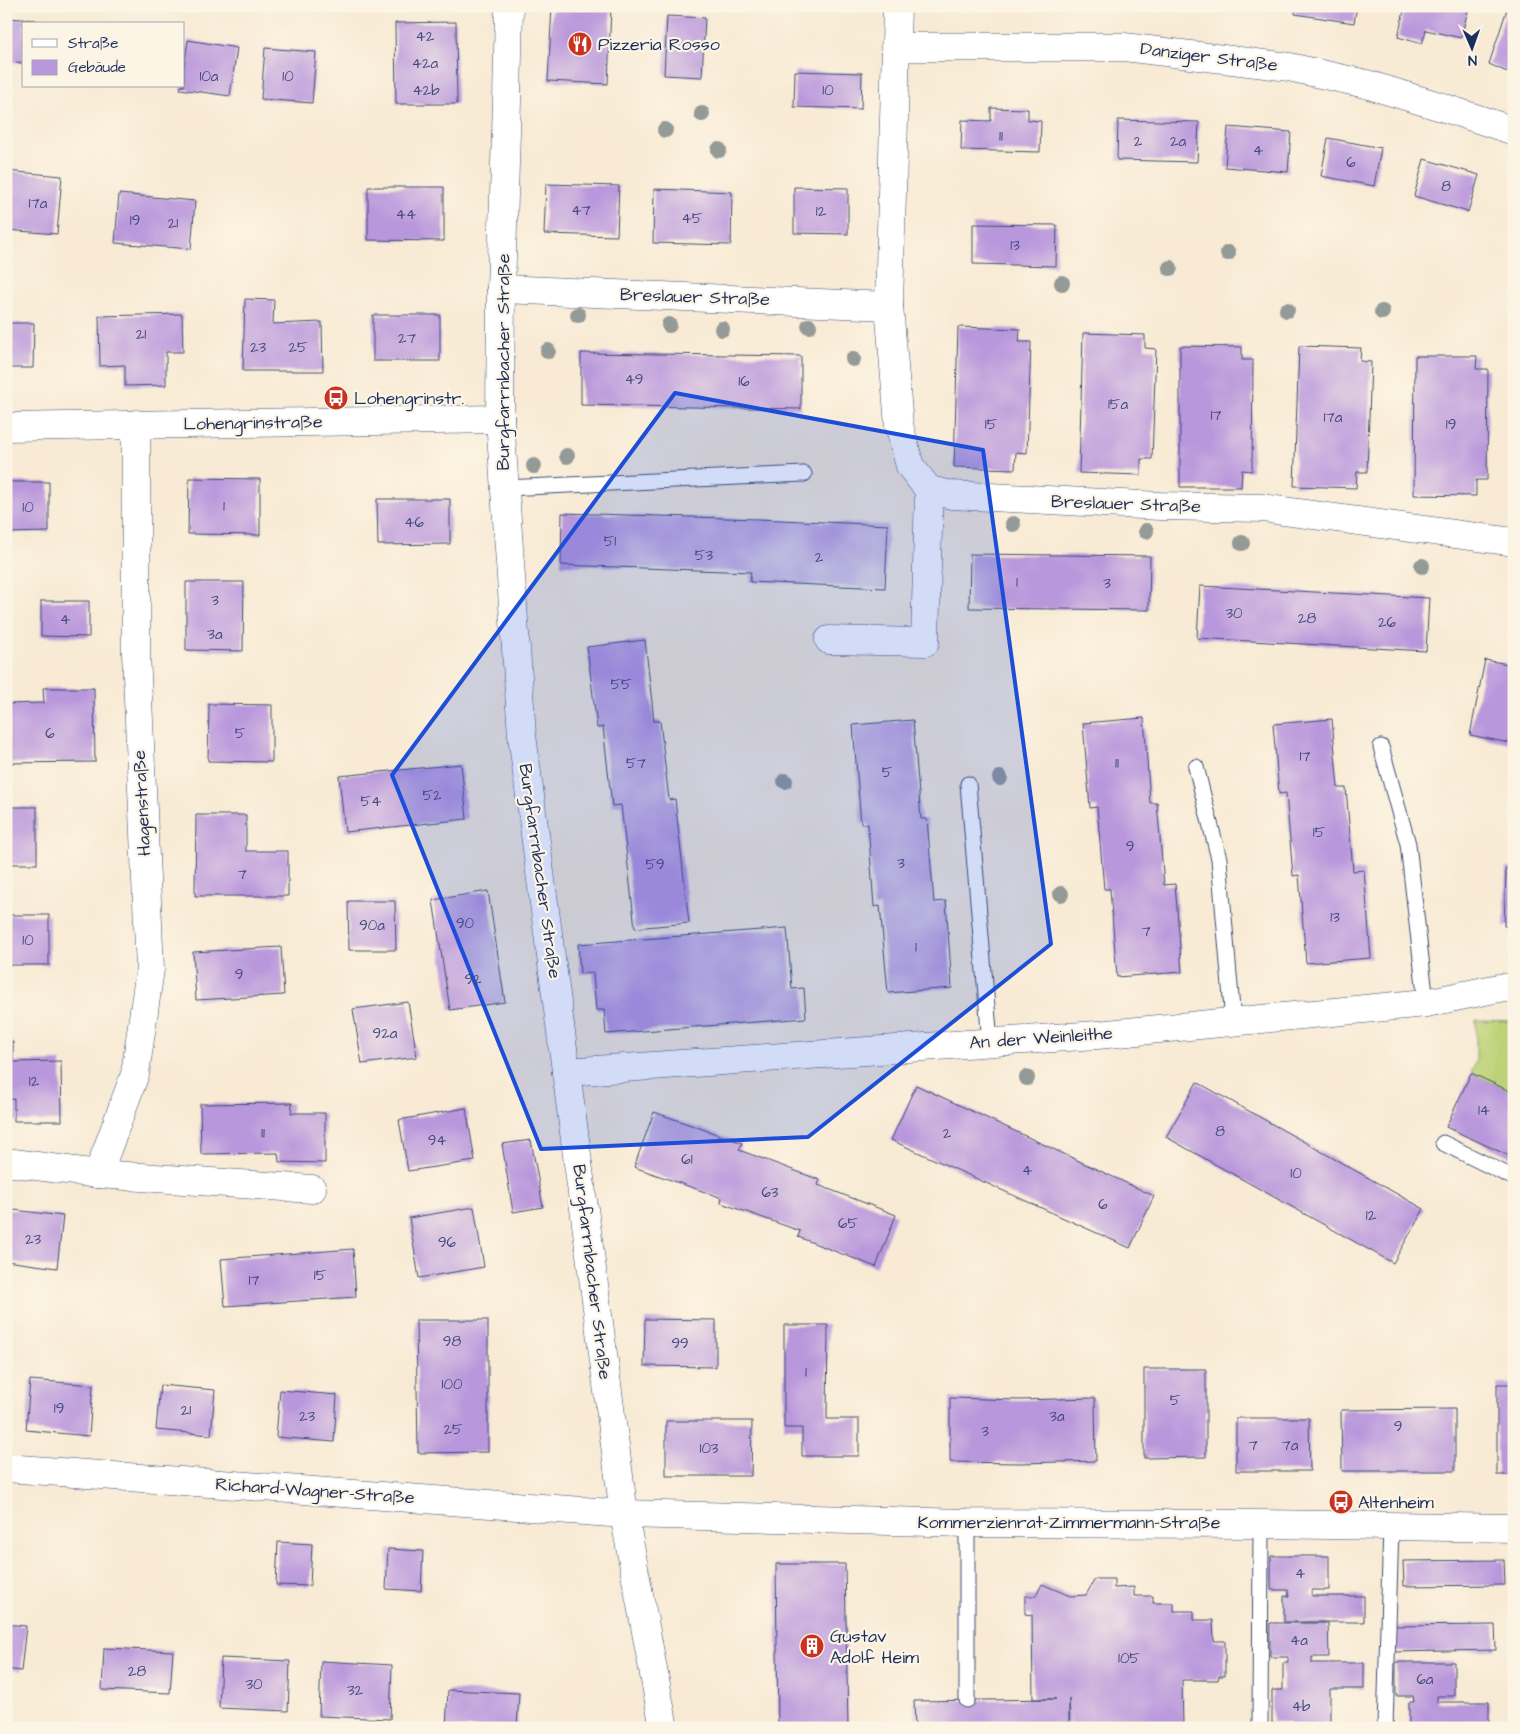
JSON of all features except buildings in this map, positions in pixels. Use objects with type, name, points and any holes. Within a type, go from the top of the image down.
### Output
[{"type":"street","name":"Burgfarrnbacher Straße","points":[[509,6],[501,289],[500,418],[522,735],[624,1514],[664,1728]]},
{"type":"street","points":[[829,640],[925,642],[929,490],[910,466],[899,425],[889,306],[897,6]]},
{"type":"street","name":"Danziger Straße","points":[[895,47],[1124,47],[1280,66],[1366,84],[1514,131]]},
{"type":"street","name":"Breslauer Straße","points":[[501,289],[889,306]]},
{"type":"street","name":"Lohengrinstraße","points":[[6,427],[500,418]]},
{"type":"street","name":"Hagenstraße","points":[[98,1174],[135,1074],[150,969],[136,653],[136,424]]},
{"type":"street","name":"Breslauer Straße","points":[[929,490],[952,495],[1032,500],[1160,506],[1262,508],[1514,542]]},
{"type":"street","name":"An der Weinleithe","points":[[566,1072],[1097,1035],[1426,1003],[1499,988],[1514,988]]},
{"type":"street","points":[[6,1162],[98,1174],[312,1189]]},
{"type":"street","name":"Richard-Wagner-Straße","points":[[6,1468],[624,1514]]},
{"type":"street","name":"Kommerzienrat-Zimmermann-Straße","points":[[624,1514],[967,1523],[1261,1524],[1514,1528]]},
{"type":"lane","points":[[505,488],[804,474]]},
{"type":"lane","points":[[1381,747],[1408,844],[1426,1003]]},
{"type":"lane","points":[[1196,767],[1219,859],[1233,1021]]},
{"type":"lane","points":[[968,784],[990,1042]]},
{"type":"lane","points":[[1443,1143],[1514,1178]]},
{"type":"lane","points":[[967,1523],[967,1700]]},
{"type":"lane","points":[[1260,1728],[1261,1524]]},
{"type":"lane","points":[[1385,1728],[1391,1526]]},
{"type":"highlighted area","points":[[675,393],[983,450],[1051,944],[808,1137],[541,1149],[392,775]]},
{"type":"green space","points":[[1476,1020],[1514,1021],[1514,1093],[1471,1073],[1476,1060]]},
{"type":"place","name":"Pizzeria Rosso","points":[[580,44]]},
{"type":"place","name":"Lohengrinstr.","points":[[336,398]]},
{"type":"place","name":"Altenheim","points":[[1341,1502]]},
{"type":"place","name":"Gustav Adolf Heim","points":[[812,1646]]}]
